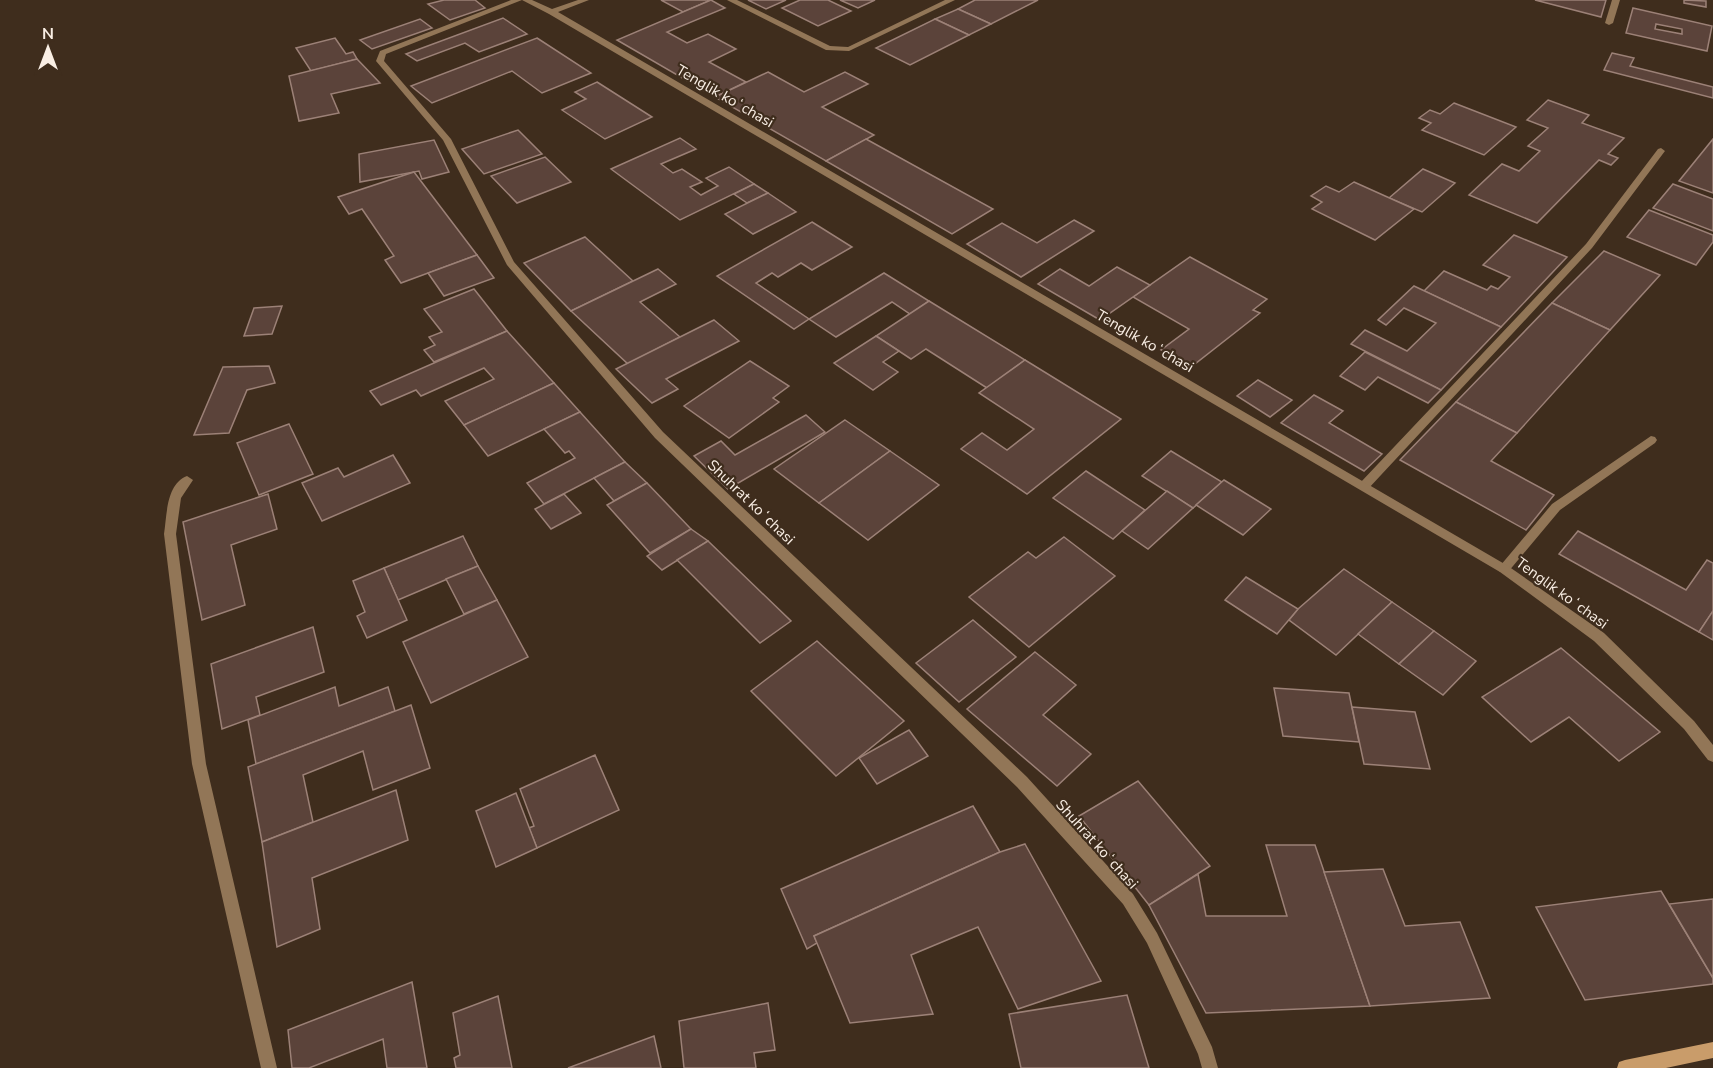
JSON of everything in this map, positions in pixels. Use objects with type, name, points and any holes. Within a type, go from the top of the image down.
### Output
[{"type":"street","name":"Shuhrat koʻchasi","points":[[518,0],[383,53],[380,61],[447,139],[510,263],[659,435],[1022,782],[1128,900],[1152,938],[1206,1053],[1210,1068]]},
{"type":"street","name":"Tenglik koʻchasi","points":[[526,0],[552,12],[1504,569],[1599,637],[1689,725],[1713,756]]},
{"type":"street","points":[[552,12],[585,0]]},
{"type":"street","points":[[731,0],[829,48],[849,50],[951,0]]},
{"type":"street","points":[[1609,23],[1616,0]]},
{"type":"street","points":[[1364,486],[1589,246],[1661,151]]},
{"type":"street","points":[[1504,569],[1556,507],[1651,440]]},
{"type":"street","points":[[187,480],[175,497],[170,534],[199,764],[269,1068]]},
{"type":"street","points":[[1625,1068],[1713,1050]]},
{"type":"building","points":[[444,0],[475,0],[485,8],[450,20],[428,4]]},
{"type":"building","points":[[661,0],[711,0],[683,12]]},
{"type":"building","points":[[711,0],[725,8],[667,32],[687,43],[708,34],[736,49],[709,62],[746,82],[715,97],[617,40]]},
{"type":"building","points":[[748,0],[786,0],[766,9]]},
{"type":"building","points":[[800,0],[828,0],[851,11],[818,26],[782,8]]},
{"type":"building","points":[[840,0],[875,0],[858,8]]},
{"type":"building","points":[[975,0],[1038,0],[991,24],[958,9]]},
{"type":"building","points":[[1535,0],[1606,0],[1601,17]]},
{"type":"building","points":[[1684,0],[1706,1],[1706,7],[1684,3]]},
{"type":"building","points":[[1633,8],[1712,26],[1707,51],[1626,33]],"holes":[[[1656,24],[1682,29],[1682,34],[1655,29]]]},
{"type":"building","points":[[958,9],[991,24],[969,35],[935,19]]},
{"type":"building","points":[[503,18],[527,34],[479,52],[465,43],[417,61],[406,54]]},
{"type":"building","points":[[420,19],[432,28],[372,49],[360,40]]},
{"type":"building","points":[[935,19],[969,35],[910,65],[876,48]]},
{"type":"building","points":[[335,38],[346,54],[353,52],[357,59],[311,71],[296,48]]},
{"type":"building","points":[[537,38],[591,73],[542,93],[512,71],[432,103],[411,86]]},
{"type":"building","points":[[1612,53],[1634,58],[1630,66],[1713,87],[1713,98],[1604,70]]},
{"type":"building","points":[[357,59],[380,83],[331,94],[339,113],[299,121],[289,76]]},
{"type":"building","points":[[768,72],[804,92],[845,72],[868,84],[822,107],[874,135],[826,161],[715,97]]},
{"type":"building","points":[[597,82],[652,117],[605,139],[562,110],[586,99],[575,92]]},
{"type":"building","points":[[1548,100],[1589,115],[1582,123],[1624,138],[1608,154],[1618,158],[1611,165],[1599,160],[1537,223],[1469,195],[1502,164],[1519,171],[1540,151],[1528,146],[1548,128],[1527,120]]},
{"type":"building","points":[[1454,103],[1516,127],[1484,155],[1422,130],[1431,123],[1419,118],[1430,110],[1440,114]]},
{"type":"building","points":[[518,130],[542,154],[484,174],[462,149]]},
{"type":"building","points":[[680,138],[696,149],[661,164],[673,173],[682,169],[702,182],[690,187],[701,195],[718,186],[706,178],[729,167],[754,184],[680,220],[611,169]]},
{"type":"building","points":[[866,139],[993,209],[952,234],[826,161]]},
{"type":"building","points":[[1713,139],[1713,193],[1679,181]]},
{"type":"building","points":[[434,140],[449,172],[422,179],[419,171],[360,182],[359,154]]},
{"type":"building","points":[[545,157],[571,182],[517,203],[491,176]]},
{"type":"building","points":[[1423,169],[1455,183],[1422,212],[1389,198]]},
{"type":"building","points":[[414,172],[477,255],[401,283],[385,260],[394,256],[362,209],[349,214],[338,197]]},
{"type":"building","points":[[1354,182],[1414,209],[1375,240],[1312,209],[1322,202],[1311,196],[1326,186],[1339,192]]},
{"type":"building","points":[[754,184],[768,193],[747,203],[734,194]]},
{"type":"building","points":[[1673,184],[1713,199],[1713,231],[1653,208]]},
{"type":"building","points":[[768,193],[796,212],[753,234],[725,214]]},
{"type":"building","points":[[1649,210],[1713,235],[1713,242],[1696,265],[1627,237]]},
{"type":"building","points":[[1074,220],[1094,231],[1021,277],[967,244],[1002,223],[1037,243]]},
{"type":"building","points":[[812,222],[852,247],[812,270],[801,263],[778,277],[772,273],[756,283],[809,319],[794,329],[717,276]]},
{"type":"building","points":[[1514,235],[1567,257],[1501,327],[1424,291],[1444,271],[1487,290],[1491,286],[1498,289],[1510,277],[1483,265]]},
{"type":"building","points":[[585,237],[633,281],[571,311],[524,263]]},
{"type":"building","points":[[1604,251],[1660,275],[1610,330],[1552,303]]},
{"type":"building","points":[[477,255],[494,278],[444,296],[428,273]]},
{"type":"building","points":[[1190,257],[1267,299],[1253,310],[1260,313],[1191,367],[1161,350],[1189,329],[1133,297]]},
{"type":"building","points":[[1117,267],[1150,285],[1100,320],[1038,284],[1060,269],[1089,286]]},
{"type":"building","points":[[658,269],[676,284],[640,302],[680,337],[628,364],[571,311]]},
{"type":"building","points":[[884,273],[929,301],[910,314],[892,302],[836,337],[809,319]]},
{"type":"building","points":[[1414,286],[1501,327],[1441,390],[1351,344],[1365,330],[1407,351],[1436,323],[1404,308],[1386,325],[1378,320]]},
{"type":"building","points":[[474,289],[507,331],[434,362],[424,350],[435,345],[429,337],[442,332],[424,309]]},
{"type":"building","points":[[929,301],[1025,360],[987,388],[926,349],[911,359],[876,336]]},
{"type":"building","points":[[1552,303],[1610,330],[1517,433],[1456,402]]},
{"type":"building","points":[[282,306],[272,334],[244,336],[254,308]]},
{"type":"building","points":[[714,320],[739,341],[666,379],[678,389],[652,403],[616,369]]},
{"type":"building","points":[[507,331],[554,383],[464,425],[445,401],[494,379],[484,368],[421,396],[416,390],[381,405],[370,391]]},
{"type":"building","points":[[876,336],[899,351],[883,362],[898,372],[873,390],[834,363]]},
{"type":"building","points":[[1365,352],[1441,390],[1428,403],[1378,377],[1365,390],[1340,376]]},
{"type":"building","points":[[1025,360],[1121,419],[1027,494],[961,449],[982,433],[1007,450],[1034,429],[979,393]]},
{"type":"building","points":[[750,361],[789,386],[773,398],[779,402],[729,438],[684,406]]},
{"type":"building","points":[[269,366],[275,383],[247,390],[229,433],[194,435],[223,367]]},
{"type":"building","points":[[1258,380],[1292,400],[1270,417],[1237,396]]},
{"type":"building","points":[[554,383],[580,412],[488,456],[464,425]]},
{"type":"building","points":[[1314,395],[1343,411],[1329,423],[1382,454],[1364,471],[1281,423]]},
{"type":"building","points":[[1456,402],[1517,433],[1491,461],[1554,495],[1526,530],[1400,460]]},
{"type":"building","points":[[580,412],[625,462],[544,504],[527,483],[575,458],[569,451],[565,453],[544,429]]},
{"type":"building","points":[[806,415],[825,432],[728,489],[694,456],[721,441],[735,455]]},
{"type":"building","points":[[845,420],[890,451],[819,503],[774,469]]},
{"type":"building","points":[[289,424],[313,474],[259,495],[237,443]]},
{"type":"building","points":[[890,451],[939,485],[868,540],[819,503]]},
{"type":"building","points":[[1171,451],[1222,482],[1193,508],[1142,476]]},
{"type":"building","points":[[393,455],[410,483],[322,521],[302,483],[338,468],[344,477]]},
{"type":"building","points":[[625,462],[647,483],[614,501],[594,478]]},
{"type":"building","points":[[1086,471],[1145,510],[1113,539],[1053,498]]},
{"type":"building","points":[[1224,480],[1271,509],[1243,535],[1196,505]]},
{"type":"building","points":[[647,483],[691,529],[650,553],[607,505]]},
{"type":"building","points":[[1167,491],[1193,508],[1148,549],[1122,531]]},
{"type":"building","points":[[268,494],[277,529],[231,545],[245,605],[202,620],[183,522]]},
{"type":"building","points":[[564,494],[581,513],[551,529],[535,509]]},
{"type":"building","points":[[691,529],[708,541],[662,570],[647,556]]},
{"type":"building","points":[[1578,531],[1686,590],[1707,560],[1713,563],[1713,611],[1699,632],[1559,554]]},
{"type":"building","points":[[463,536],[478,566],[398,600],[384,568]]},
{"type":"building","points":[[1064,537],[1115,576],[1029,647],[969,597],[1028,552],[1036,558]]},
{"type":"building","points":[[708,541],[791,621],[760,643],[677,560]]},
{"type":"building","points":[[478,566],[497,600],[464,614],[446,579]]},
{"type":"building","points":[[384,568],[407,620],[367,638],[357,616],[365,612],[353,581]]},
{"type":"building","points":[[1344,569],[1392,602],[1336,655],[1289,620],[1298,609]]},
{"type":"building","points":[[1246,577],[1298,609],[1277,634],[1225,600]]},
{"type":"building","points":[[497,600],[528,657],[431,703],[403,642]]},
{"type":"building","points":[[1392,602],[1434,631],[1399,664],[1358,634]]},
{"type":"building","points":[[1713,611],[1713,640],[1699,632]]},
{"type":"building","points":[[973,620],[1016,657],[959,702],[916,663]]},
{"type":"building","points":[[313,627],[324,672],[256,697],[260,715],[222,729],[211,664]]},
{"type":"building","points":[[1434,631],[1476,661],[1443,695],[1399,664]]},
{"type":"building","points":[[817,641],[904,721],[836,776],[751,691]]},
{"type":"building","points":[[1561,648],[1660,732],[1619,761],[1569,717],[1531,742],[1482,697]]},
{"type":"building","points":[[1035,652],[1076,685],[1043,715],[1091,754],[1057,786],[967,709]]},
{"type":"building","points":[[335,687],[339,706],[388,687],[395,711],[256,764],[248,720]]},
{"type":"building","points":[[1274,688],[1349,693],[1359,742],[1283,736]]},
{"type":"building","points":[[411,705],[430,768],[373,790],[363,751],[303,775],[313,822],[262,842],[248,767]]},
{"type":"building","points":[[1352,707],[1415,712],[1430,769],[1364,764]]},
{"type":"building","points":[[909,730],[928,756],[877,784],[859,758]]},
{"type":"building","points":[[595,755],[619,810],[537,848],[529,828],[534,826],[520,789]]},
{"type":"building","points":[[1138,781],[1210,866],[1149,905],[1079,816]]},
{"type":"building","points":[[396,790],[408,840],[312,878],[320,929],[277,947],[262,842]]},
{"type":"building","points":[[516,793],[537,848],[496,867],[476,811]]},
{"type":"building","points":[[973,806],[1000,852],[814,936],[817,943],[807,949],[781,889]]},
{"type":"building","points":[[1025,844],[1101,981],[1018,1009],[978,927],[911,955],[933,1014],[850,1023],[814,936],[1000,852]]},
{"type":"building","points":[[1266,845],[1315,845],[1370,1006],[1206,1013],[1149,905],[1198,874],[1206,916],[1287,916]]},
{"type":"building","points":[[1383,869],[1405,926],[1460,922],[1490,998],[1370,1006],[1324,872]]},
{"type":"building","points":[[1661,891],[1713,978],[1713,984],[1585,1000],[1536,907]]},
{"type":"building","points":[[1713,899],[1713,978],[1669,904]]},
{"type":"building","points":[[412,982],[427,1068],[387,1068],[383,1039],[309,1068],[292,1068],[288,1030]]},
{"type":"building","points":[[1127,995],[1149,1068],[1021,1068],[1009,1014]]},
{"type":"building","points":[[498,996],[512,1068],[456,1068],[454,1058],[460,1055],[453,1013]]},
{"type":"building","points":[[768,1003],[775,1050],[754,1053],[756,1068],[684,1068],[679,1021]]},
{"type":"building","points":[[654,1036],[661,1068],[568,1068]]}]
